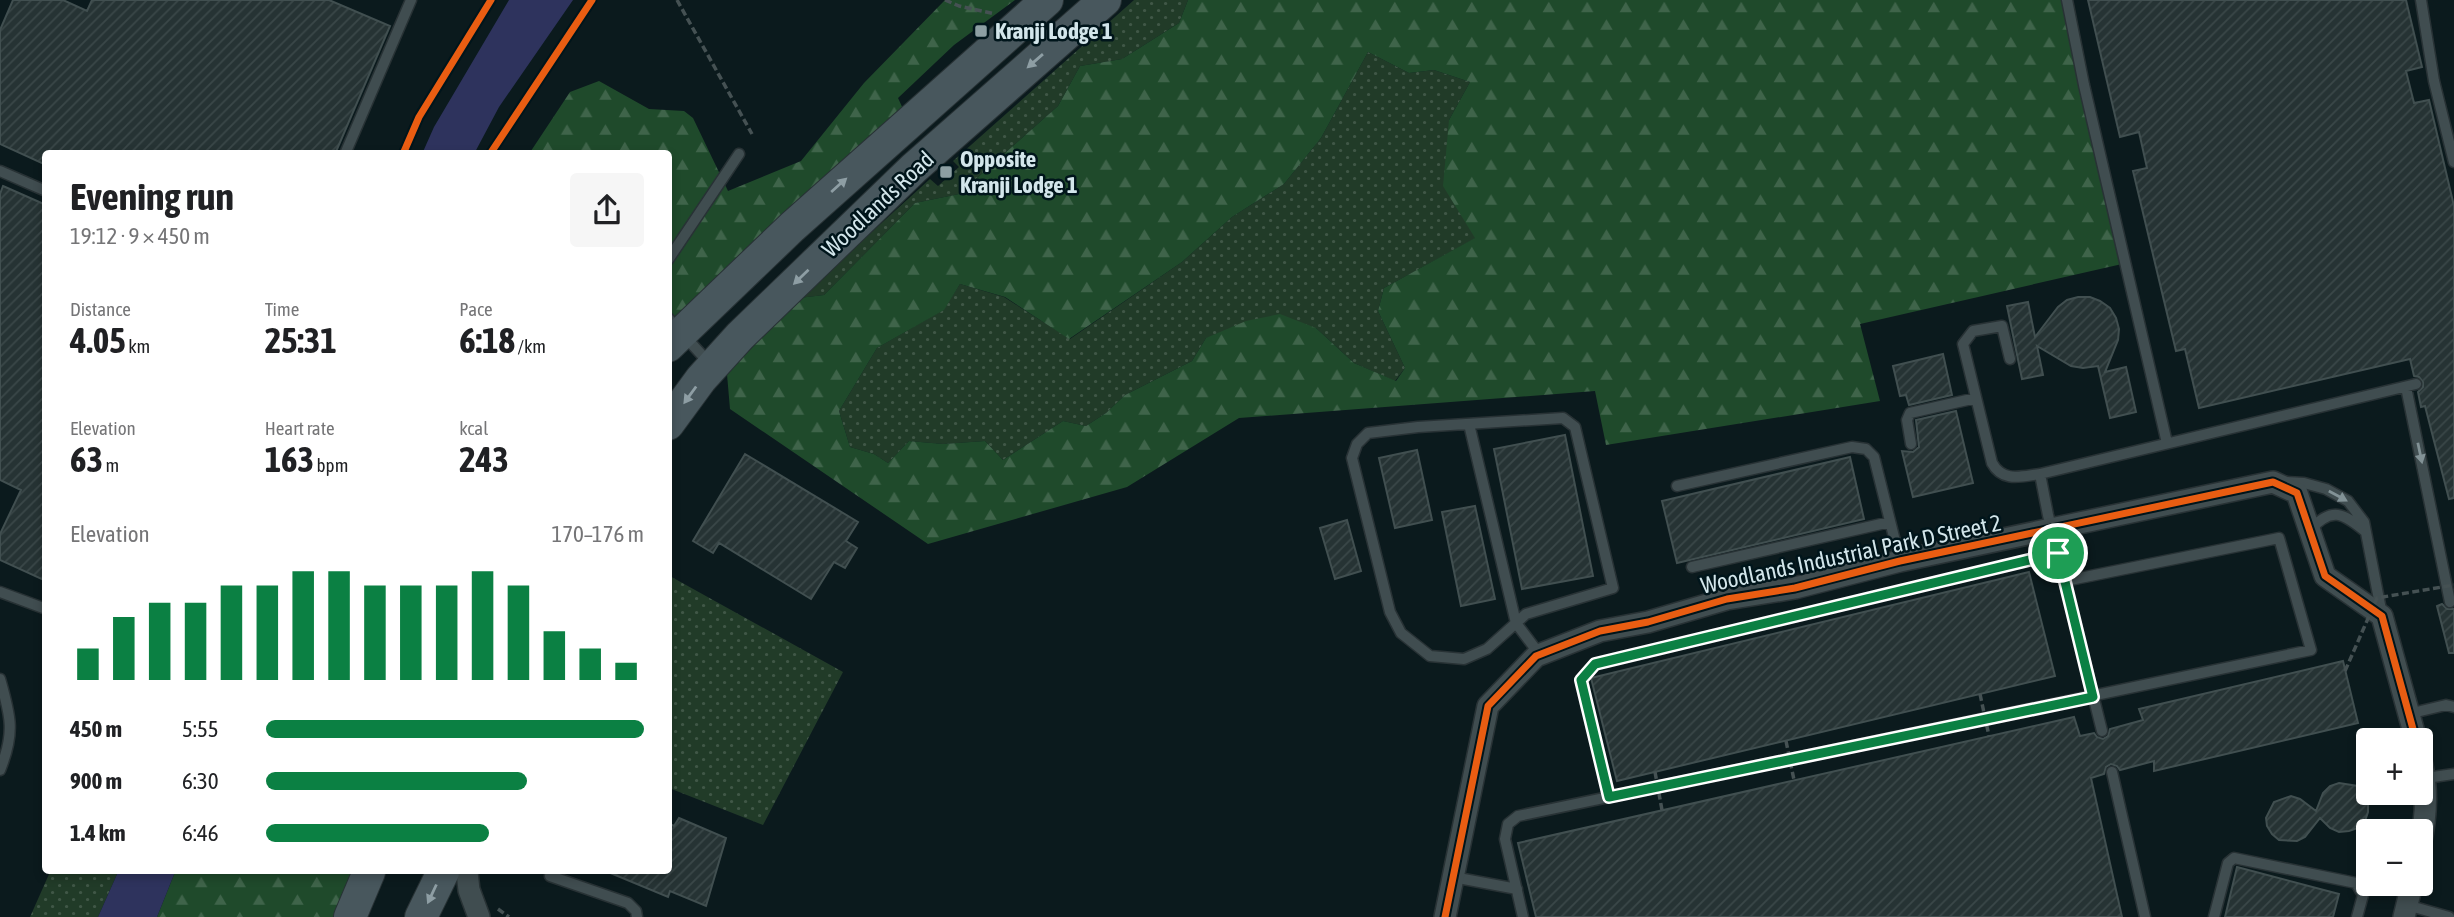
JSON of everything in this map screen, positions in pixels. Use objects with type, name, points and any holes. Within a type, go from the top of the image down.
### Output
[{"type":"main road","name":"Woodlands Road","points":[[673,332],[1047,0]]},
{"type":"main road","name":"Woodlands Road","points":[[672,419],[740,336],[914,168],[1105,0]]},
{"type":"main road","points":[[350,917],[368,874]]},
{"type":"main road","points":[[421,917],[442,874]]},
{"type":"street","name":"Woodlands Industrial Park D Street 2","points":[[1445,917],[1488,706],[1536,656],[1600,631],[1648,622],[1739,596],[1795,588],[1900,561],[2273,482]]},
{"type":"street","points":[[2273,482],[2297,493],[2325,576],[2382,616],[2412,728]]},
{"type":"street","points":[[467,874],[469,890],[479,917]]},
{"type":"lane","points":[[347,150],[411,0]]},
{"type":"lane","points":[[2067,0],[2167,443]]},
{"type":"lane","points":[[2421,0],[2434,81],[2454,162]]},
{"type":"lane","points":[[672,254],[739,154]]},
{"type":"lane","points":[[0,171],[42,189]]},
{"type":"lane","points":[[2010,359],[2002,326],[1973,331],[1963,344],[1992,463],[2004,476],[2012,477],[2040,474],[2411,385],[2450,602]]},
{"type":"lane","points":[[673,332],[712,367]]},
{"type":"lane","points":[[1911,444],[1907,420],[1910,413],[1976,398]]},
{"type":"lane","points":[[1563,418],[1575,428],[1613,588],[1526,614],[1516,623],[1487,649],[1464,659],[1430,656],[1401,634],[1390,612],[1352,458],[1357,444],[1368,433],[1418,426],[1563,418]]},
{"type":"lane","points":[[1469,424],[1516,623],[1541,655]]},
{"type":"lane","points":[[1677,486],[1852,447],[1866,449],[1874,457],[1900,561]]},
{"type":"lane","points":[[2040,474],[2102,731]]},
{"type":"lane","points":[[2273,482],[2304,483],[2326,489],[2348,501],[2364,522],[2382,616]]},
{"type":"lane","points":[[2310,530],[2319,520],[2332,514],[2346,515],[2366,532]]},
{"type":"lane","points":[[1692,567],[1890,522]]},
{"type":"lane","points":[[1523,917],[1505,839],[1508,824],[1518,816],[2311,650],[2279,538],[2065,581]]},
{"type":"lane","points":[[0,593],[42,608]]},
{"type":"lane","points":[[0,680],[11,728],[8,751],[0,770]]},
{"type":"lane","points":[[2408,714],[2446,705],[2454,707]]},
{"type":"lane","points":[[2112,772],[2145,917]]},
{"type":"lane","points":[[2433,777],[2454,774]]},
{"type":"lane","points":[[2214,917],[2228,863],[2234,858],[2356,883],[2362,895],[2357,917]]},
{"type":"lane","points":[[550,876],[628,903],[636,911],[637,917]]},
{"type":"lane","points":[[1453,877],[1517,889]]},
{"type":"lane","points":[[2406,911],[2449,917]]},
{"type":"path","points":[[677,0],[752,134]]},
{"type":"path","points":[[945,0],[992,13]]},
{"type":"path","points":[[1609,797],[1581,680],[1595,664],[2058,553]]},
{"type":"path","points":[[2345,671],[2377,598],[2454,585]]},
{"type":"path","points":[[1980,694],[1989,736]]},
{"type":"path","points":[[1786,741],[1794,780]]},
{"type":"path","points":[[1654,772],[1662,810]]},
{"type":"green space","points":[[945,0],[1015,0],[954,45],[898,98],[904,111],[672,332],[672,150],[532,150],[570,92],[599,81],[649,109],[684,111],[693,118],[728,191],[801,161],[864,83]]},
{"type":"green space","points":[[1134,0],[1188,0],[1179,23],[1122,59],[1080,66],[1058,106],[959,194],[915,203],[824,295],[799,298],[930,179],[938,186],[959,167],[953,161]]},
{"type":"green space","points":[[1188,0],[2062,0],[2122,264],[1860,324],[1880,401],[1606,445],[1595,391],[1239,418],[1127,487],[928,544],[730,409],[727,374],[799,298],[824,295],[915,203],[959,194],[1058,106],[1080,66],[1122,59],[1179,23]],"holes":[[[1368,52],[1409,73],[1434,70],[1470,82],[1449,120],[1443,186],[1475,238],[1384,288],[1378,311],[1405,368],[1396,381],[1354,363],[1316,328],[1280,314],[1246,321],[1206,338],[1192,361],[1125,395],[1106,413],[1086,426],[1063,421],[1003,460],[985,441],[943,444],[909,441],[888,463],[874,454],[850,447],[839,411],[877,348],[944,310],[960,284],[1005,297],[1069,339],[1182,262],[1232,217],[1284,184],[1321,138]]]},
{"type":"green space","points":[[1368,52],[1409,73],[1434,70],[1470,82],[1449,120],[1476,238],[1384,288],[1378,311],[1405,368],[1395,381],[1354,363],[1316,328],[1206,338],[1192,361],[1125,395],[1106,413],[1086,426],[1063,421],[1003,460],[985,441],[943,444],[909,441],[888,463],[874,454],[850,447],[839,411],[877,348],[943,310],[960,284],[1004,297],[1070,339],[1182,262],[1232,217],[1284,184],[1321,138]]},
{"type":"green space","points":[[672,577],[843,672],[763,825],[672,789]]},
{"type":"green space","points":[[49,874],[117,874],[98,917],[30,917]]},
{"type":"green space","points":[[174,874],[357,874],[338,917],[157,917]]},
{"type":"water","points":[[509,0],[573,0],[499,107],[476,150],[424,150],[434,127]]},
{"type":"water","points":[[117,874],[174,874],[157,917],[98,917]]},
{"type":"building","points":[[13,0],[63,0],[87,11],[92,0],[329,0],[390,26],[337,150],[42,150],[42,163],[0,144],[0,30]]},
{"type":"building","points":[[2088,0],[2406,0],[2422,67],[2406,71],[2414,103],[2429,100],[2454,206],[2454,498],[2449,499],[2425,406],[2421,407],[2418,392],[2423,387],[2423,382],[2414,376],[2410,359],[2199,408],[2185,349],[2176,351],[2133,171],[2147,168],[2139,132],[2120,137]]},
{"type":"building","points":[[3,186],[42,203],[42,579],[0,560],[0,534],[21,490],[0,480],[0,194]]},
{"type":"building","points":[[2090,297],[2100,301],[2110,308],[2116,318],[2118,340],[2105,372],[2126,367],[2136,412],[2110,418],[2098,366],[2071,366],[2037,346],[2043,375],[2022,379],[2007,306],[2028,302],[2035,337],[2058,307],[2067,300]]},
{"type":"building","points":[[1943,354],[1952,395],[1909,405],[1906,395],[1900,396],[1893,366]]},
{"type":"building","points":[[1956,411],[1973,483],[1913,497],[1902,451],[1913,452],[1919,447],[1916,420]]},
{"type":"building","points":[[1565,435],[1593,576],[1522,589],[1494,449]]},
{"type":"building","points":[[1417,450],[1432,520],[1395,528],[1379,458]]},
{"type":"building","points":[[745,454],[858,522],[846,541],[857,548],[845,568],[834,562],[811,599],[719,543],[713,553],[693,541]]},
{"type":"building","points":[[1850,457],[1864,519],[1677,563],[1662,501]]},
{"type":"building","points":[[1475,506],[1495,599],[1461,606],[1442,512]]},
{"type":"building","points":[[1347,520],[1361,571],[1335,579],[1320,528]]},
{"type":"building","points":[[2029,572],[2055,676],[1617,781],[1591,678]]},
{"type":"building","points":[[2442,604],[2447,609],[2454,609],[2454,653],[2449,653],[2437,606]]},
{"type":"building","points":[[2343,661],[2358,723],[2154,771],[2154,761],[2120,770],[2111,764],[2106,767],[2104,774],[2091,778],[2122,917],[1536,917],[1518,843],[2074,717],[2080,736],[2094,733],[2103,739],[2108,736],[2110,729],[2143,720],[2139,709]]},
{"type":"building","points":[[2339,783],[2356,786],[2356,805],[2368,805],[2366,819],[2356,819],[2356,829],[2339,832],[2330,828],[2320,818],[2305,837],[2297,841],[2279,840],[2272,834],[2266,818],[2274,802],[2291,796],[2316,811],[2323,793],[2330,786]]},
{"type":"building","points":[[679,818],[726,838],[706,906],[670,891],[668,897],[613,874],[672,874],[672,825],[674,826]]},
{"type":"building","points":[[2237,867],[2339,894],[2333,917],[2225,917]]},
{"type":"cycle path","points":[[405,150],[419,117],[491,0]]},
{"type":"cycle path","points":[[493,150],[592,0]]},
{"type":"cycle path","points":[[1445,917],[1488,706],[1536,656],[1600,631],[1648,622],[1727,599],[1795,588],[1900,561],[2273,482],[2297,493],[2325,576],[2382,616],[2413,728]]},
{"type":"place","name":"Kranji Lodge 1","points":[[981,31]]},
{"type":"place","name":"Opposite Kranji Lodge 1","points":[[946,172]]},
{"type":"route","points":[[2058,553],[2093,697],[1609,797],[1581,680],[1595,664],[2058,553]]}]
